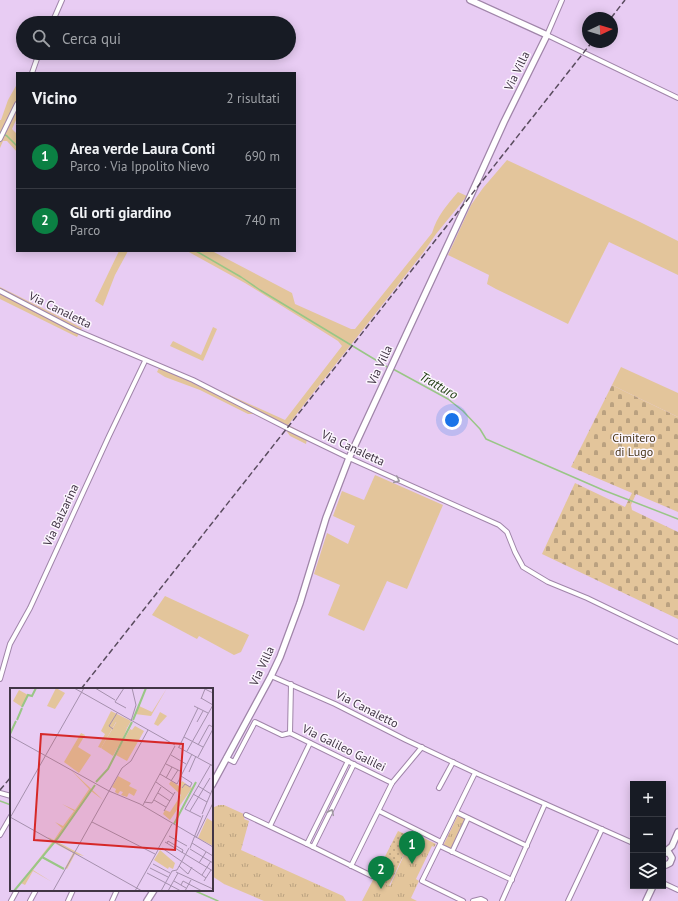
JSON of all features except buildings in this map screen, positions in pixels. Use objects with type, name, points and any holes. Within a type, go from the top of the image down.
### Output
[{"type":"street","points":[[55,16],[62,0]]},
{"type":"street","points":[[470,0],[678,98]]},
{"type":"street","points":[[547,35],[562,0]]},
{"type":"street","name":"Via Villa","points":[[213,783],[280,657],[300,603],[326,518],[349,458],[504,122],[547,35]]},
{"type":"street","points":[[32,72],[37,60]]},
{"type":"street","points":[[2,136],[16,106]]},
{"type":"street","name":"Via Canaletta","points":[[0,292],[75,330],[145,361],[193,380],[349,458],[484,518],[507,532],[515,552],[524,567],[548,582],[587,598],[678,642]]},
{"type":"street","name":"Via Balzarina","points":[[0,679],[10,644],[30,608],[145,361]]},
{"type":"street","name":"Via Canaletto","points":[[271,676],[335,704],[452,762],[630,843]]},
{"type":"street","name":"Via Galileo Galilei","points":[[291,684],[290,733],[392,783],[422,747]]},
{"type":"street","points":[[226,758],[234,762],[255,722],[282,735],[290,733]]},
{"type":"street","points":[[270,826],[310,743]]},
{"type":"street","points":[[307,844],[348,761]]},
{"type":"street","points":[[439,788],[452,762]]},
{"type":"street","points":[[313,847],[354,764]]},
{"type":"street","points":[[463,901],[422,881],[476,773]]},
{"type":"street","points":[[351,866],[392,783]]},
{"type":"street","points":[[0,793],[10,796]]},
{"type":"street","points":[[502,901],[545,804]]},
{"type":"street","points":[[379,811],[452,852],[512,880]]},
{"type":"street","points":[[456,812],[526,846]]},
{"type":"street","points":[[246,816],[270,826],[372,876]]},
{"type":"street","points":[[0,835],[10,818]]},
{"type":"street","points":[[452,852],[468,818]]},
{"type":"street","points":[[568,901],[602,829]]},
{"type":"street","points":[[666,865],[671,862],[672,846],[678,832]]},
{"type":"street","points":[[666,851],[672,846]]},
{"type":"street","points":[[666,853],[669,853],[672,856]]},
{"type":"street","points":[[666,884],[678,890]]},
{"type":"street","points":[[646,901],[652,889]]},
{"type":"street","points":[[11,901],[16,891]]},
{"type":"street","points":[[30,901],[35,891]]},
{"type":"street","points":[[68,901],[73,891]]},
{"type":"street","points":[[112,901],[117,891]]},
{"type":"street","points":[[147,901],[153,891]]},
{"type":"street","points":[[473,901],[481,899],[484,901]]},
{"type":"green space","points":[[16,86],[16,120],[12,129],[16,133],[16,151],[7,141],[3,141],[0,148],[0,120],[8,100]]},
{"type":"green space","points":[[507,160],[678,241],[678,275],[609,242],[568,324],[487,284],[489,275],[448,255],[471,205],[483,188]]},
{"type":"green space","points":[[458,192],[467,196],[288,425],[308,435],[306,444],[290,436],[285,429],[254,414],[248,414],[200,390],[165,377],[157,372],[161,364],[285,420],[342,346],[338,341],[245,283],[189,252],[214,252],[292,293],[295,304],[351,329],[355,329],[432,233],[446,206]]},
{"type":"green space","points":[[119,252],[127,252],[115,275],[103,306],[95,301]]},
{"type":"green space","points":[[0,287],[82,328],[77,337],[0,299]]},
{"type":"green space","points":[[213,327],[217,329],[203,361],[170,346],[173,341],[201,355]]},
{"type":"green space","points":[[621,367],[678,393],[678,417],[612,385]]},
{"type":"green space","name":"Cimitero di Lugo","points":[[612,385],[678,417],[678,512],[636,494],[631,505],[632,510],[678,532],[678,619],[542,554],[575,483],[625,507],[632,493],[571,467]]},
{"type":"green space","points":[[375,475],[443,505],[407,589],[387,581],[364,631],[328,615],[340,585],[314,574],[327,533],[348,544],[355,526],[333,516],[342,491],[364,500]]},
{"type":"green space","points":[[165,596],[249,635],[241,652],[234,655],[199,636],[197,639],[152,615]]},
{"type":"green space","points":[[224,805],[246,815],[244,819],[249,821],[241,850],[343,896],[346,901],[264,901],[224,884],[213,877],[213,808]]},
{"type":"green space","points":[[458,815],[467,819],[452,851],[443,846]]},
{"type":"green space","points":[[398,831],[412,837],[389,886],[374,878]]},
{"type":"green space","points":[[414,833],[436,844],[434,847],[432,846],[416,879],[419,881],[411,898],[417,901],[362,901],[374,878],[390,886]]},
{"type":"waterway","name":"Tratturo","points":[[0,132],[7,136],[16,145]]},
{"type":"waterway","name":"Tratturo","points":[[198,252],[389,368]]},
{"type":"waterway","name":"Tratturo","points":[[393,369],[448,399],[463,411],[480,429],[486,439],[603,490],[678,519]]},
{"type":"waterway","points":[[0,801],[10,805]]},
{"type":"waterway","points":[[195,891],[218,901]]},
{"type":"railway","points":[[616,12],[625,0]]},
{"type":"railway","points":[[82,688],[587,48]]},
{"type":"railway","points":[[0,790],[10,778]]},
{"type":"place","name":"Area verde Laura Conti","points":[[412,864]]},
{"type":"place","name":"Gli orti giardino","points":[[381,889]]}]
